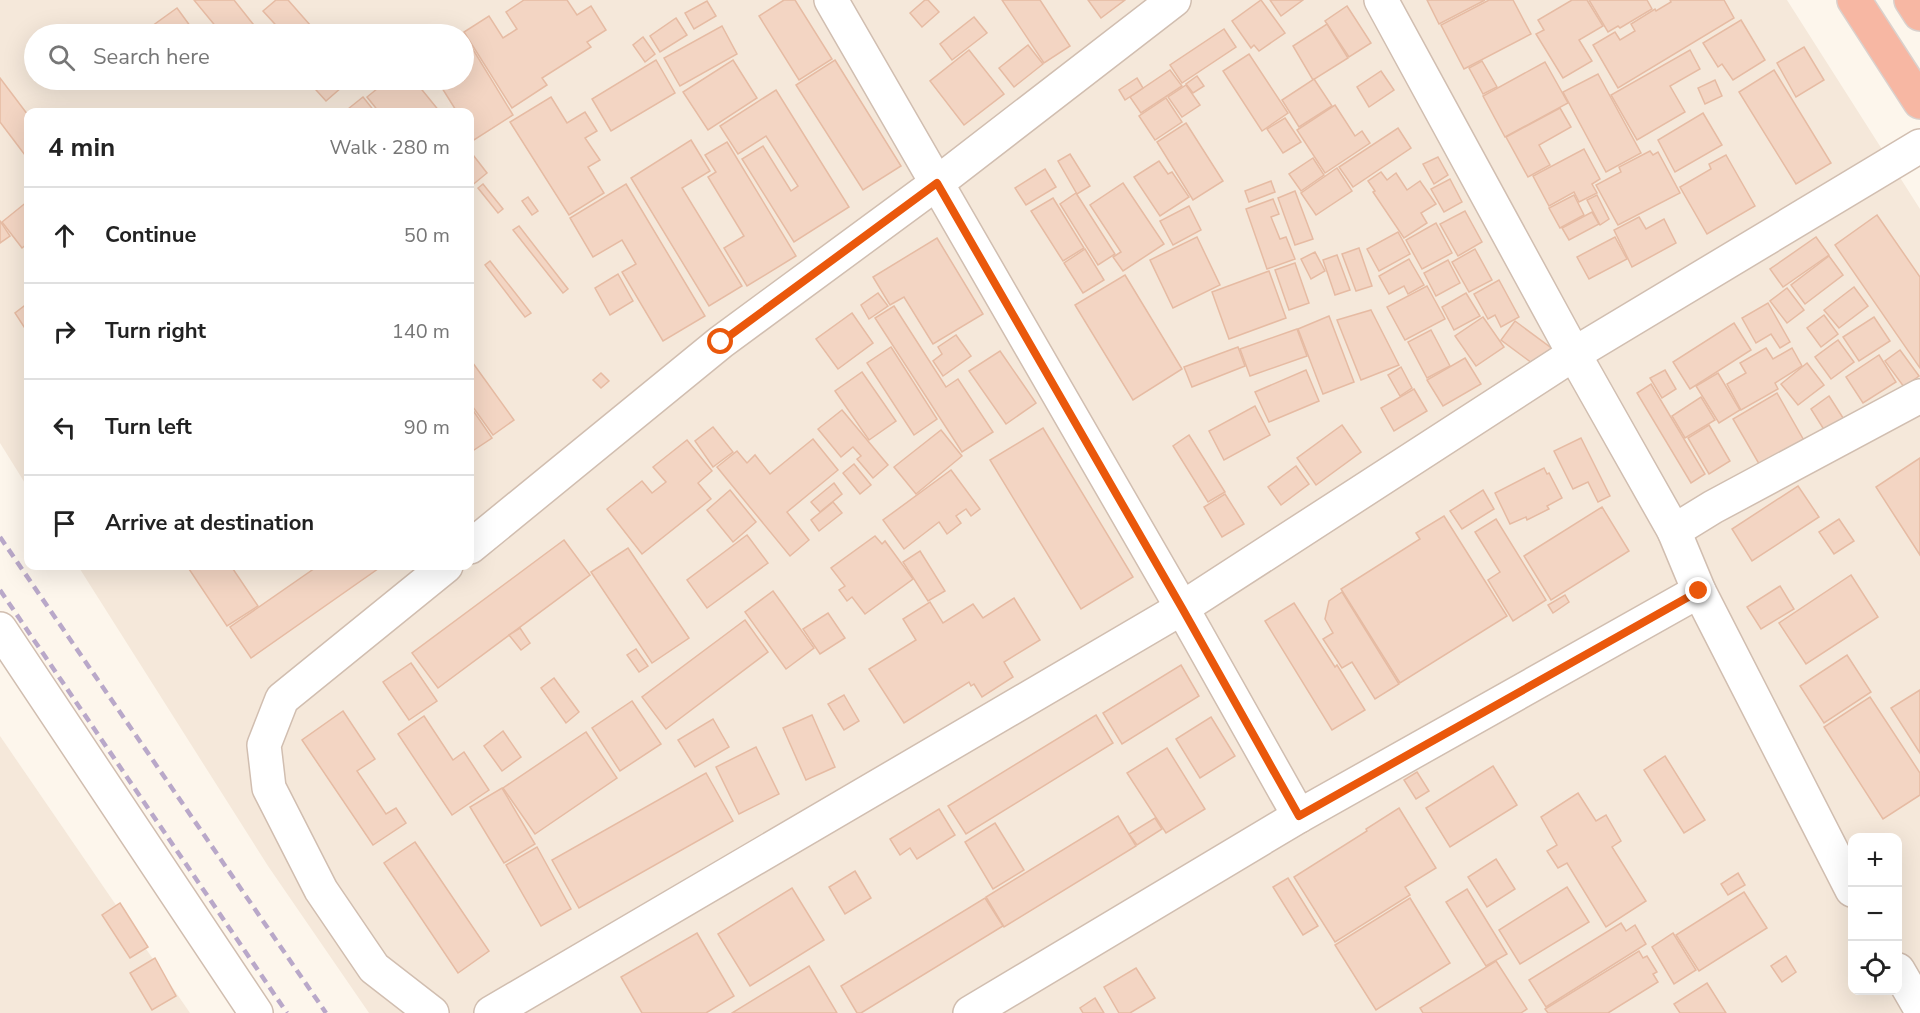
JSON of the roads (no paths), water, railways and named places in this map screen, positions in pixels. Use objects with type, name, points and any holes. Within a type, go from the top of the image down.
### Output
[{"type":"highway","points":[[1854,0],[1920,102]]},
{"type":"highway","points":[[1911,0],[1920,14]]},
{"type":"street","points":[[831,0],[1182,608],[1299,816]]},
{"type":"street","points":[[474,544],[721,342],[937,183],[1174,0]]},
{"type":"street","points":[[1381,0],[1574,354],[1674,531],[1699,591],[1850,887]]},
{"type":"street","points":[[491,1013],[1182,608],[1574,354],[1920,146]]},
{"type":"street","points":[[1674,531],[1723,502],[1920,396]]},
{"type":"street","points":[[432,1013],[374,968],[321,890],[269,788],[264,745],[282,699],[441,570]]},
{"type":"street","points":[[970,1013],[1299,816],[1699,591]]},
{"type":"street","points":[[0,629],[256,1013]]},
{"type":"street","points":[[1902,977],[1920,1008]]},
{"type":"railway","points":[[0,537],[326,1013]]},
{"type":"railway","points":[[0,590],[287,1013]]}]
